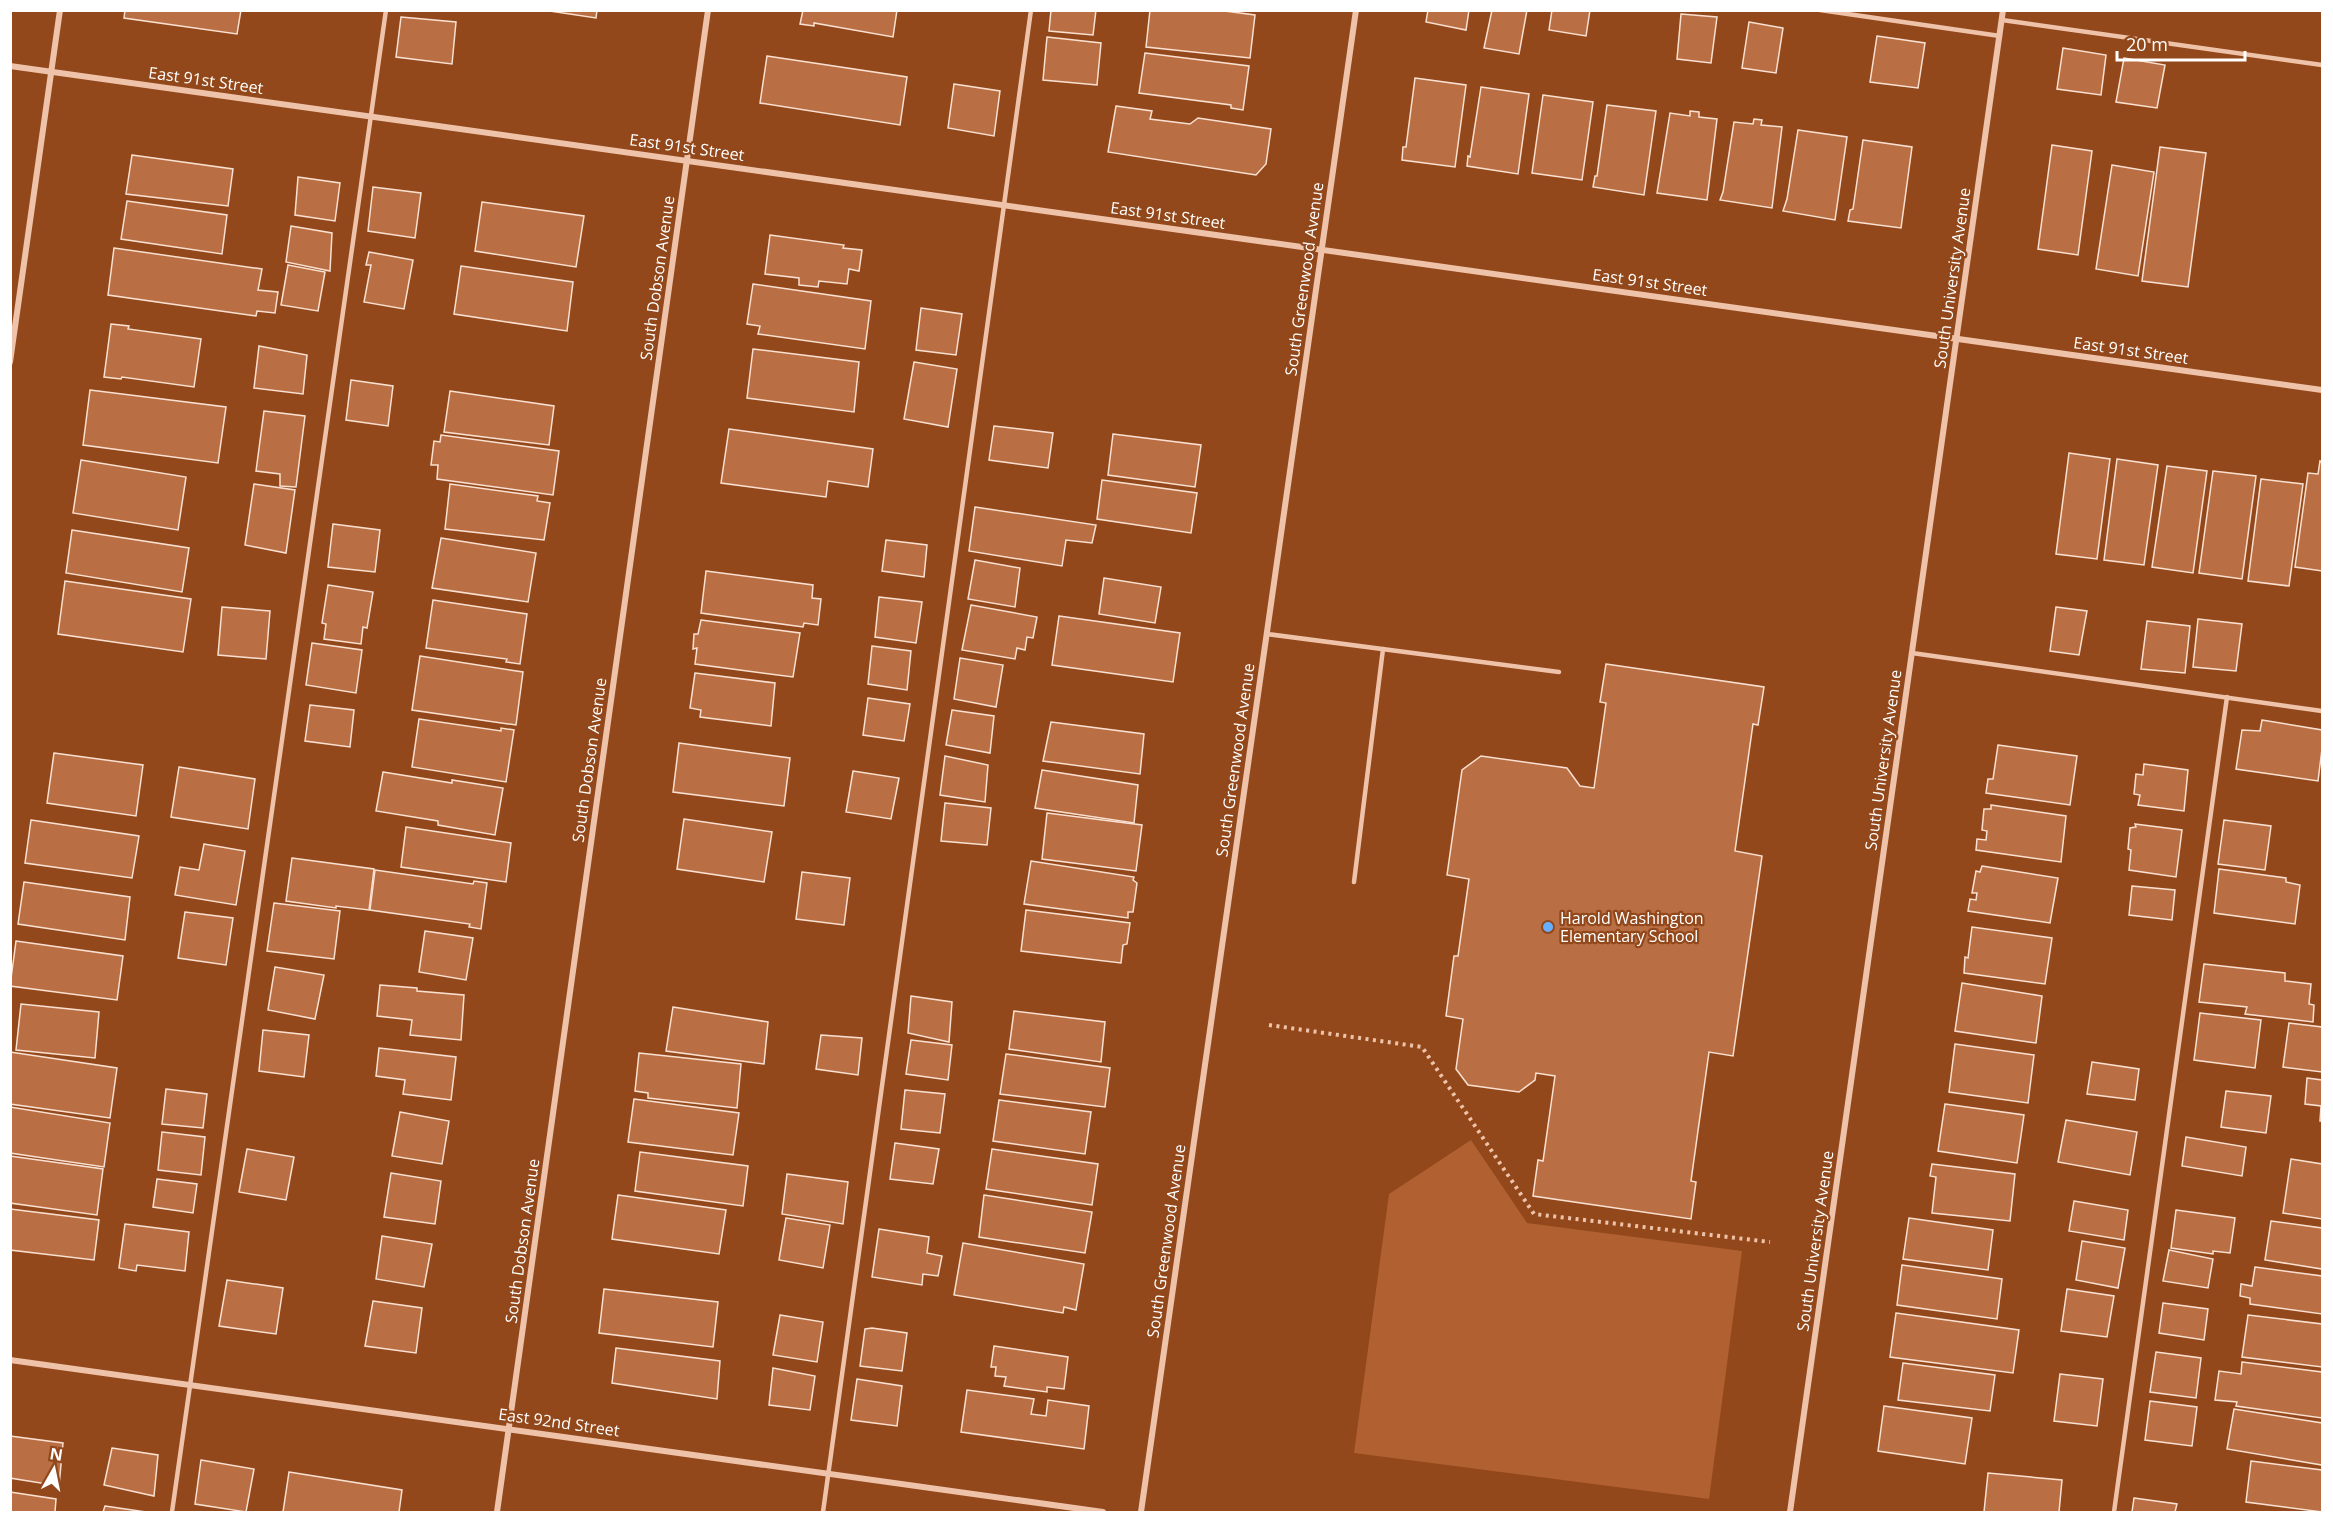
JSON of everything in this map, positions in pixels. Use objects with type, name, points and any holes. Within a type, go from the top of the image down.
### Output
[{"type":"street","points":[[10,362],[60,10]]},
{"type":"street","name":"South Dobson Avenue","points":[[497,1512],[708,10]]},
{"type":"street","name":"South Greenwood Avenue","points":[[1141,1512],[1356,10]]},
{"type":"street","name":"South University Avenue","points":[[1790,1512],[2003,10]]},
{"type":"street","name":"East 91st Street","points":[[10,66],[2322,390]]},
{"type":"street","name":"East 92nd Street","points":[[10,1359],[1103,1512]]},
{"type":"lane","points":[[172,1512],[386,10]]},
{"type":"lane","points":[[823,1512],[1031,10]]},
{"type":"lane","points":[[1820,10],[2000,36]]},
{"type":"lane","points":[[2002,20],[2322,64]]},
{"type":"lane","points":[[1267,634],[1559,672]]},
{"type":"lane","points":[[1354,882],[1383,649]]},
{"type":"lane","points":[[1912,653],[2322,711]]},
{"type":"lane","points":[[2114,1512],[2227,697]]},
{"type":"path","points":[[1269,1025],[1422,1047],[1534,1214],[1770,1242]]},
{"type":"shaded area","points":[[1471,1140],[1527,1223],[1742,1251],[1709,1499],[1354,1453],[1389,1194]]},
{"type":"building","points":[[125,10],[241,10],[237,34],[124,18]]},
{"type":"building","points":[[543,10],[597,10],[596,18]]},
{"type":"building","points":[[803,10],[897,10],[893,37],[814,23],[814,26],[800,24]]},
{"type":"building","points":[[1051,10],[1096,10],[1093,35],[1049,31]]},
{"type":"building","points":[[1150,10],[1217,10],[1255,15],[1250,58],[1146,47]]},
{"type":"building","points":[[1428,10],[1469,10],[1466,30],[1426,22]]},
{"type":"building","points":[[1492,10],[1527,10],[1519,54],[1484,48]]},
{"type":"building","points":[[1552,10],[1590,10],[1586,36],[1549,30]]},
{"type":"building","points":[[1681,14],[1717,17],[1711,63],[1677,59]]},
{"type":"building","points":[[401,17],[456,22],[452,64],[396,57]]},
{"type":"building","points":[[1749,22],[1783,28],[1776,73],[1742,68]]},
{"type":"building","points":[[1877,36],[1925,43],[1918,88],[1870,82]]},
{"type":"building","points":[[1047,37],[1101,43],[1097,85],[1043,80]]},
{"type":"building","points":[[2063,48],[2106,55],[2101,95],[2057,89]]},
{"type":"building","points":[[1145,53],[1249,66],[1243,110],[1231,108],[1231,105],[1139,93]]},
{"type":"building","points":[[767,56],[907,77],[900,125],[760,103]]},
{"type":"building","points":[[2124,58],[2165,65],[2157,108],[2116,102]]},
{"type":"building","points":[[1415,78],[1466,85],[1455,167],[1402,160],[1403,147],[1406,147]]},
{"type":"building","points":[[954,84],[1000,91],[994,136],[948,128]]},
{"type":"building","points":[[1481,87],[1529,94],[1518,174],[1467,166]]},
{"type":"building","points":[[1543,95],[1593,102],[1582,180],[1532,173]]},
{"type":"building","points":[[1607,105],[1656,111],[1644,195],[1593,187],[1595,176],[1597,176]]},
{"type":"building","points":[[1116,106],[1152,111],[1150,119],[1190,124],[1198,118],[1271,129],[1266,164],[1256,175],[1108,152]]},
{"type":"building","points":[[1690,111],[1699,112],[1699,117],[1717,119],[1707,200],[1657,193],[1670,113],[1690,116]]},
{"type":"building","points":[[1754,119],[1762,120],[1761,125],[1782,127],[1772,208],[1720,200],[1734,122],[1753,124]]},
{"type":"building","points":[[1798,130],[1847,137],[1835,220],[1783,211]]},
{"type":"building","points":[[1863,140],[1912,147],[1901,228],[1848,221],[1850,210],[1853,209]]},
{"type":"building","points":[[2052,145],[2092,151],[2078,255],[2038,249]]},
{"type":"building","points":[[2160,147],[2206,153],[2188,287],[2142,281]]},
{"type":"building","points":[[132,155],[233,169],[228,206],[126,194]]},
{"type":"building","points":[[2112,165],[2154,172],[2138,276],[2096,269]]},
{"type":"building","points":[[298,177],[340,183],[335,221],[295,215]]},
{"type":"building","points":[[373,187],[421,193],[415,238],[368,231]]},
{"type":"building","points":[[127,201],[227,215],[222,254],[121,239]]},
{"type":"building","points":[[482,202],[584,216],[576,267],[475,251]]},
{"type":"building","points":[[291,226],[332,233],[330,271],[286,262]]},
{"type":"building","points":[[770,235],[844,245],[843,248],[862,250],[859,271],[849,269],[847,284],[819,281],[818,287],[799,285],[799,278],[765,274]]},
{"type":"building","points":[[114,248],[262,269],[258,290],[278,292],[275,313],[257,311],[256,316],[108,295]]},
{"type":"building","points":[[369,252],[413,260],[404,309],[364,302],[371,265],[366,265]]},
{"type":"building","points":[[288,265],[325,272],[318,311],[281,305]]},
{"type":"building","points":[[461,266],[573,282],[567,331],[454,314]]},
{"type":"building","points":[[753,284],[871,301],[865,349],[758,334],[760,326],[747,324]]},
{"type":"building","points":[[921,308],[962,314],[956,355],[916,350]]},
{"type":"building","points":[[111,324],[129,326],[128,329],[201,339],[194,387],[122,377],[121,379],[104,377]]},
{"type":"building","points":[[259,346],[307,355],[303,394],[254,388]]},
{"type":"building","points":[[753,349],[859,362],[854,412],[747,398]]},
{"type":"building","points":[[914,362],[957,369],[948,427],[904,419]]},
{"type":"building","points":[[351,380],[393,386],[388,426],[346,420]]},
{"type":"building","points":[[90,390],[226,407],[218,463],[83,445]]},
{"type":"building","points":[[450,391],[554,406],[549,445],[444,432]]},
{"type":"building","points":[[264,411],[305,416],[296,487],[280,486],[280,474],[256,471]]},
{"type":"building","points":[[994,426],[1053,433],[1048,468],[989,460]]},
{"type":"building","points":[[729,429],[873,449],[868,487],[828,481],[826,497],[721,483]]},
{"type":"building","points":[[1113,434],[1201,445],[1195,487],[1108,475]]},
{"type":"building","points":[[441,435],[559,451],[553,495],[437,479],[438,465],[431,465],[434,441],[440,442]]},
{"type":"building","points":[[2069,453],[2110,459],[2097,559],[2056,554]]},
{"type":"building","points":[[2117,459],[2158,465],[2144,565],[2104,560]]},
{"type":"building","points":[[81,460],[186,477],[178,530],[73,513]]},
{"type":"building","points":[[2320,461],[2322,462],[2322,571],[2295,567],[2308,473],[2318,474]]},
{"type":"building","points":[[2167,466],[2207,471],[2193,573],[2152,567]]},
{"type":"building","points":[[2213,471],[2256,476],[2242,579],[2199,573]]},
{"type":"building","points":[[2261,479],[2303,484],[2289,586],[2248,581]]},
{"type":"building","points":[[1102,480],[1197,493],[1191,533],[1097,519]]},
{"type":"building","points":[[254,484],[295,490],[286,553],[245,545]]},
{"type":"building","points":[[450,484],[538,496],[537,501],[550,503],[544,540],[445,529]]},
{"type":"building","points":[[975,507],[1096,525],[1092,543],[1066,540],[1062,566],[969,551]]},
{"type":"building","points":[[333,524],[380,530],[375,572],[328,567]]},
{"type":"building","points":[[72,530],[189,548],[182,592],[66,573]]},
{"type":"building","points":[[441,538],[536,553],[528,602],[432,588]]},
{"type":"building","points":[[886,540],[927,545],[924,577],[882,571]]},
{"type":"building","points":[[975,560],[1020,568],[1015,607],[968,599]]},
{"type":"building","points":[[706,571],[813,585],[812,598],[821,599],[818,625],[804,623],[803,627],[701,613]]},
{"type":"building","points":[[1104,578],[1161,587],[1155,623],[1099,614]]},
{"type":"building","points":[[65,581],[191,599],[183,652],[58,634]]},
{"type":"building","points":[[328,585],[373,592],[367,628],[363,627],[361,644],[324,639],[326,624],[322,623]]},
{"type":"building","points":[[879,597],[922,602],[916,643],[875,637]]},
{"type":"building","points":[[433,600],[527,614],[520,664],[506,662],[507,659],[426,648]]},
{"type":"building","points":[[971,605],[1037,617],[1033,638],[1027,637],[1025,650],[1017,648],[1015,659],[962,650]]},
{"type":"building","points":[[222,607],[270,611],[266,659],[218,655]]},
{"type":"building","points":[[2056,607],[2087,611],[2079,655],[2050,651]]},
{"type":"building","points":[[1059,616],[1180,633],[1173,682],[1052,665]]},
{"type":"building","points":[[2198,619],[2242,624],[2236,671],[2193,667]]},
{"type":"building","points":[[701,620],[800,633],[793,677],[695,664],[697,648],[693,649],[694,634],[698,634]]},
{"type":"building","points":[[2147,621],[2190,626],[2185,673],[2141,669]]},
{"type":"building","points":[[312,643],[362,650],[356,693],[306,685]]},
{"type":"building","points":[[872,646],[911,651],[907,690],[868,684]]},
{"type":"building","points":[[420,656],[523,672],[516,725],[412,710]]},
{"type":"building","points":[[960,658],[1003,665],[996,707],[954,699]]},
{"type":"building","points":[[1606,664],[1764,687],[1758,725],[1753,724],[1735,851],[1762,856],[1733,1056],[1709,1052],[1691,1181],[1696,1182],[1691,1219],[1533,1196],[1538,1160],[1543,1161],[1555,1076],[1536,1073],[1535,1080],[1519,1092],[1468,1085],[1456,1069],[1463,1019],[1446,1016],[1454,956],[1458,956],[1469,879],[1447,875],[1462,770],[1481,756],[1567,768],[1580,786],[1594,788],[1606,703],[1600,702]]},
{"type":"building","points":[[695,673],[775,683],[771,726],[700,717],[701,710],[690,708]]},
{"type":"building","points":[[868,698],[910,704],[904,741],[863,735]]},
{"type":"building","points":[[310,705],[354,710],[350,747],[305,741]]},
{"type":"building","points":[[952,710],[994,716],[990,753],[946,745]]},
{"type":"building","points":[[419,719],[501,731],[501,728],[514,730],[506,782],[412,767]]},
{"type":"building","points":[[2262,720],[2322,730],[2318,781],[2236,769],[2242,730],[2260,731]]},
{"type":"building","points":[[1051,722],[1144,734],[1140,774],[1043,761]]},
{"type":"building","points":[[679,743],[790,758],[784,806],[673,792]]},
{"type":"building","points":[[1998,745],[2077,756],[2070,805],[1986,793],[1988,779],[1993,779]]},
{"type":"building","points":[[54,753],[143,765],[136,816],[47,803]]},
{"type":"building","points":[[945,756],[988,765],[985,802],[940,795]]},
{"type":"building","points":[[2144,764],[2188,770],[2184,811],[2138,805],[2140,795],[2134,794],[2136,774],[2143,775]]},
{"type":"building","points":[[179,767],[255,779],[248,829],[171,817]]},
{"type":"building","points":[[1042,770],[1138,785],[1134,823],[1035,808]]},
{"type":"building","points":[[853,771],[899,778],[891,819],[846,812]]},
{"type":"building","points":[[383,772],[503,788],[495,835],[438,825],[438,821],[376,811]]},
{"type":"building","points":[[945,803],[991,808],[987,845],[941,841]]},
{"type":"building","points":[[1991,805],[2066,816],[2061,862],[1976,850],[1977,839],[1986,840],[1987,831],[1982,830],[1984,809],[1991,809]]},
{"type":"building","points":[[1047,813],[1142,825],[1136,871],[1042,859]]},
{"type":"building","points":[[684,819],[772,832],[764,882],[677,869]]},
{"type":"building","points":[[31,820],[139,836],[132,878],[25,863]]},
{"type":"building","points":[[2224,820],[2271,826],[2265,870],[2218,864]]},
{"type":"building","points":[[2135,824],[2182,830],[2176,877],[2129,870],[2130,828],[2136,827]]},
{"type":"building","points":[[406,827],[511,843],[506,882],[401,867]]},
{"type":"building","points":[[204,844],[245,851],[236,905],[175,895],[180,867],[199,870]]},
{"type":"building","points":[[292,858],[374,869],[369,910],[286,901]]},
{"type":"building","points":[[1031,861],[1134,877],[1133,880],[1137,883],[1133,912],[1128,912],[1128,918],[1024,904]]},
{"type":"building","points":[[1982,866],[2058,878],[2050,923],[1968,911],[1970,899],[1976,900],[1977,893],[1972,893],[1976,871],[1980,872]]},
{"type":"building","points":[[2219,869],[2286,878],[2286,882],[2300,885],[2295,924],[2214,913]]},
{"type":"building","points":[[375,870],[473,884],[474,881],[487,883],[481,929],[469,927],[470,924],[370,910]]},
{"type":"building","points":[[802,872],[850,878],[844,925],[796,919]]},
{"type":"building","points":[[24,882],[130,897],[125,940],[18,924]]},
{"type":"building","points":[[2132,886],[2175,890],[2172,920],[2129,915]]},
{"type":"building","points":[[274,903],[340,911],[334,959],[267,951]]},
{"type":"building","points":[[1026,910],[1130,923],[1127,944],[1123,945],[1121,963],[1021,951]]},
{"type":"building","points":[[185,912],[233,918],[226,965],[178,958]]},
{"type":"building","points":[[1972,927],[2052,938],[2045,984],[1964,973]]},
{"type":"building","points":[[425,931],[473,938],[466,980],[419,972]]},
{"type":"building","points":[[16,941],[123,956],[117,1000],[10,986]]},
{"type":"building","points":[[2204,964],[2285,973],[2285,981],[2311,984],[2309,1004],[2314,1005],[2313,1022],[2245,1014],[2247,1007],[2199,1002]]},
{"type":"building","points":[[275,967],[324,975],[315,1019],[268,1010]]},
{"type":"building","points":[[1962,983],[2042,996],[2036,1043],[1955,1031]]},
{"type":"building","points":[[380,985],[464,995],[461,1040],[410,1035],[412,1020],[377,1016]]},
{"type":"building","points":[[911,996],[952,1002],[949,1042],[908,1033]]},
{"type":"building","points":[[21,1004],[99,1012],[95,1058],[16,1050]]},
{"type":"building","points":[[673,1007],[768,1022],[764,1064],[666,1051]]},
{"type":"building","points":[[1014,1011],[1105,1022],[1101,1062],[1009,1049]]},
{"type":"building","points":[[2200,1013],[2261,1020],[2255,1068],[2194,1060]]},
{"type":"building","points":[[2289,1023],[2322,1027],[2322,1072],[2283,1067]]},
{"type":"building","points":[[263,1030],[309,1035],[304,1077],[259,1071]]},
{"type":"building","points":[[821,1035],[862,1038],[858,1075],[816,1069]]},
{"type":"building","points":[[911,1040],[952,1045],[948,1080],[906,1074]]},
{"type":"building","points":[[1955,1044],[2034,1055],[2028,1103],[1949,1092]]},
{"type":"building","points":[[379,1048],[456,1057],[451,1100],[403,1094],[405,1080],[376,1076]]},
{"type":"building","points":[[10,1052],[117,1068],[110,1118],[10,1104]]},
{"type":"building","points":[[639,1053],[741,1064],[737,1108],[648,1098],[648,1093],[635,1091]]},
{"type":"building","points":[[1006,1054],[1110,1068],[1105,1107],[1000,1094]]},
{"type":"building","points":[[2092,1062],[2139,1069],[2135,1100],[2087,1094]]},
{"type":"building","points":[[2307,1078],[2322,1080],[2322,1121],[2320,1121],[2321,1106],[2305,1104]]},
{"type":"building","points":[[166,1089],[207,1094],[203,1128],[162,1124]]},
{"type":"building","points":[[905,1090],[945,1094],[940,1133],[901,1129]]},
{"type":"building","points":[[2226,1091],[2271,1096],[2266,1133],[2221,1127]]},
{"type":"building","points":[[634,1099],[739,1113],[733,1155],[628,1142]]},
{"type":"building","points":[[999,1100],[1091,1112],[1085,1154],[993,1141]]},
{"type":"building","points":[[1945,1104],[2024,1115],[2017,1163],[1938,1151]]},
{"type":"building","points":[[10,1107],[110,1123],[104,1167],[10,1153]]},
{"type":"building","points":[[400,1112],[449,1121],[442,1164],[392,1156]]},
{"type":"building","points":[[2066,1120],[2137,1132],[2130,1175],[2058,1162]]},
{"type":"building","points":[[162,1132],[205,1137],[201,1175],[158,1170]]},
{"type":"building","points":[[2186,1137],[2246,1147],[2242,1176],[2182,1166]]},
{"type":"building","points":[[895,1143],[939,1149],[933,1184],[890,1179]]},
{"type":"building","points":[[247,1149],[294,1157],[286,1200],[239,1192]]},
{"type":"building","points":[[992,1149],[1098,1164],[1092,1205],[986,1189]]},
{"type":"building","points":[[640,1152],[748,1166],[743,1206],[635,1191]]},
{"type":"building","points":[[10,1156],[103,1169],[97,1215],[10,1203]]},
{"type":"building","points":[[2291,1159],[2322,1164],[2322,1219],[2283,1213]]},
{"type":"building","points":[[1932,1164],[2015,1174],[2010,1221],[1932,1213],[1936,1177],[1930,1176]]},
{"type":"building","points":[[391,1173],[441,1181],[435,1224],[384,1217]]},
{"type":"building","points":[[787,1174],[848,1182],[843,1224],[782,1214]]},
{"type":"building","points":[[157,1179],[197,1184],[193,1213],[153,1207]]},
{"type":"building","points":[[618,1195],[726,1210],[719,1254],[612,1239]]},
{"type":"building","points":[[984,1195],[1092,1212],[1085,1253],[979,1237]]},
{"type":"building","points":[[2074,1201],[2128,1210],[2124,1240],[2069,1231]]},
{"type":"building","points":[[10,1209],[99,1220],[94,1260],[10,1250]]},
{"type":"building","points":[[2176,1210],[2235,1218],[2230,1253],[2213,1251],[2213,1254],[2171,1248]]},
{"type":"building","points":[[786,1218],[830,1225],[823,1268],[779,1260]]},
{"type":"building","points":[[1909,1218],[1993,1230],[1988,1270],[1903,1259]]},
{"type":"building","points":[[2271,1221],[2322,1228],[2322,1269],[2265,1260]]},
{"type":"building","points":[[125,1224],[189,1232],[185,1271],[137,1265],[136,1271],[119,1268]]},
{"type":"building","points":[[879,1229],[929,1237],[927,1253],[942,1256],[938,1276],[923,1274],[922,1285],[872,1277]]},
{"type":"building","points":[[382,1236],[432,1244],[424,1287],[376,1279]]},
{"type":"building","points":[[2082,1241],[2125,1248],[2118,1288],[2076,1280]]},
{"type":"building","points":[[963,1243],[1084,1264],[1076,1310],[1064,1307],[1063,1313],[954,1295]]},
{"type":"building","points":[[2169,1250],[2213,1259],[2208,1288],[2163,1281]]},
{"type":"building","points":[[1902,1265],[2002,1279],[1997,1319],[1897,1305]]},
{"type":"building","points":[[2255,1267],[2322,1276],[2322,1314],[2250,1304],[2250,1298],[2240,1296],[2241,1284],[2252,1286]]},
{"type":"building","points":[[227,1280],[283,1288],[276,1334],[219,1326]]},
{"type":"building","points":[[604,1289],[718,1302],[713,1347],[599,1333]]},
{"type":"building","points":[[2067,1289],[2114,1296],[2107,1337],[2061,1331]]},
{"type":"building","points":[[373,1301],[422,1308],[416,1353],[365,1346]]},
{"type":"building","points":[[2163,1303],[2208,1309],[2204,1340],[2159,1333]]},
{"type":"building","points":[[1896,1313],[2019,1330],[2013,1373],[1890,1357]]},
{"type":"building","points":[[780,1315],[823,1322],[817,1362],[773,1355]]},
{"type":"building","points":[[2248,1315],[2322,1324],[2322,1367],[2242,1357]]},
{"type":"building","points":[[865,1329],[907,1333],[902,1371],[860,1366]]},
{"type":"building","points":[[994,1346],[1068,1357],[1064,1389],[1047,1387],[1047,1392],[1004,1386],[1006,1377],[995,1376],[996,1367],[991,1367]]},
{"type":"building","points":[[616,1348],[720,1361],[717,1399],[612,1383]]},
{"type":"building","points":[[2156,1352],[2201,1358],[2196,1398],[2150,1392]]},
{"type":"building","points":[[2242,1362],[2322,1372],[2322,1418],[2236,1406],[2237,1402],[2215,1400],[2219,1371],[2241,1374]]},
{"type":"building","points":[[1903,1363],[1995,1375],[1990,1411],[1898,1400]]},
{"type":"building","points":[[773,1368],[815,1376],[810,1410],[769,1405]]},
{"type":"building","points":[[2060,1374],[2103,1379],[2097,1426],[2054,1421]]},
{"type":"building","points":[[857,1379],[902,1386],[897,1426],[851,1420]]},
{"type":"building","points":[[967,1390],[1034,1399],[1031,1414],[1046,1416],[1048,1400],[1089,1406],[1084,1449],[961,1432]]},
{"type":"building","points":[[2150,1401],[2197,1407],[2192,1446],[2145,1440]]},
{"type":"building","points":[[1884,1406],[1972,1418],[1965,1464],[1878,1451]]},
{"type":"building","points":[[2234,1409],[2322,1423],[2322,1465],[2227,1449]]},
{"type":"building","points":[[10,1436],[63,1443],[59,1486],[10,1478]]},
{"type":"building","points":[[112,1448],[158,1455],[154,1496],[104,1485]]},
{"type":"building","points":[[201,1460],[254,1469],[246,1512],[195,1504]]},
{"type":"building","points":[[2251,1461],[2322,1470],[2322,1512],[2246,1502]]},
{"type":"building","points":[[289,1472],[402,1490],[399,1512],[283,1512]]},
{"type":"building","points":[[1988,1473],[2062,1480],[2059,1512],[1984,1512]]},
{"type":"building","points":[[10,1492],[56,1499],[55,1512],[10,1512]]},
{"type":"building","points":[[2134,1498],[2177,1504],[2175,1512],[2132,1512]]},
{"type":"building","points":[[105,1506],[146,1512],[103,1512]]},
{"type":"place","name":"Harold Washington Elementary School","points":[[1548,927]]}]
